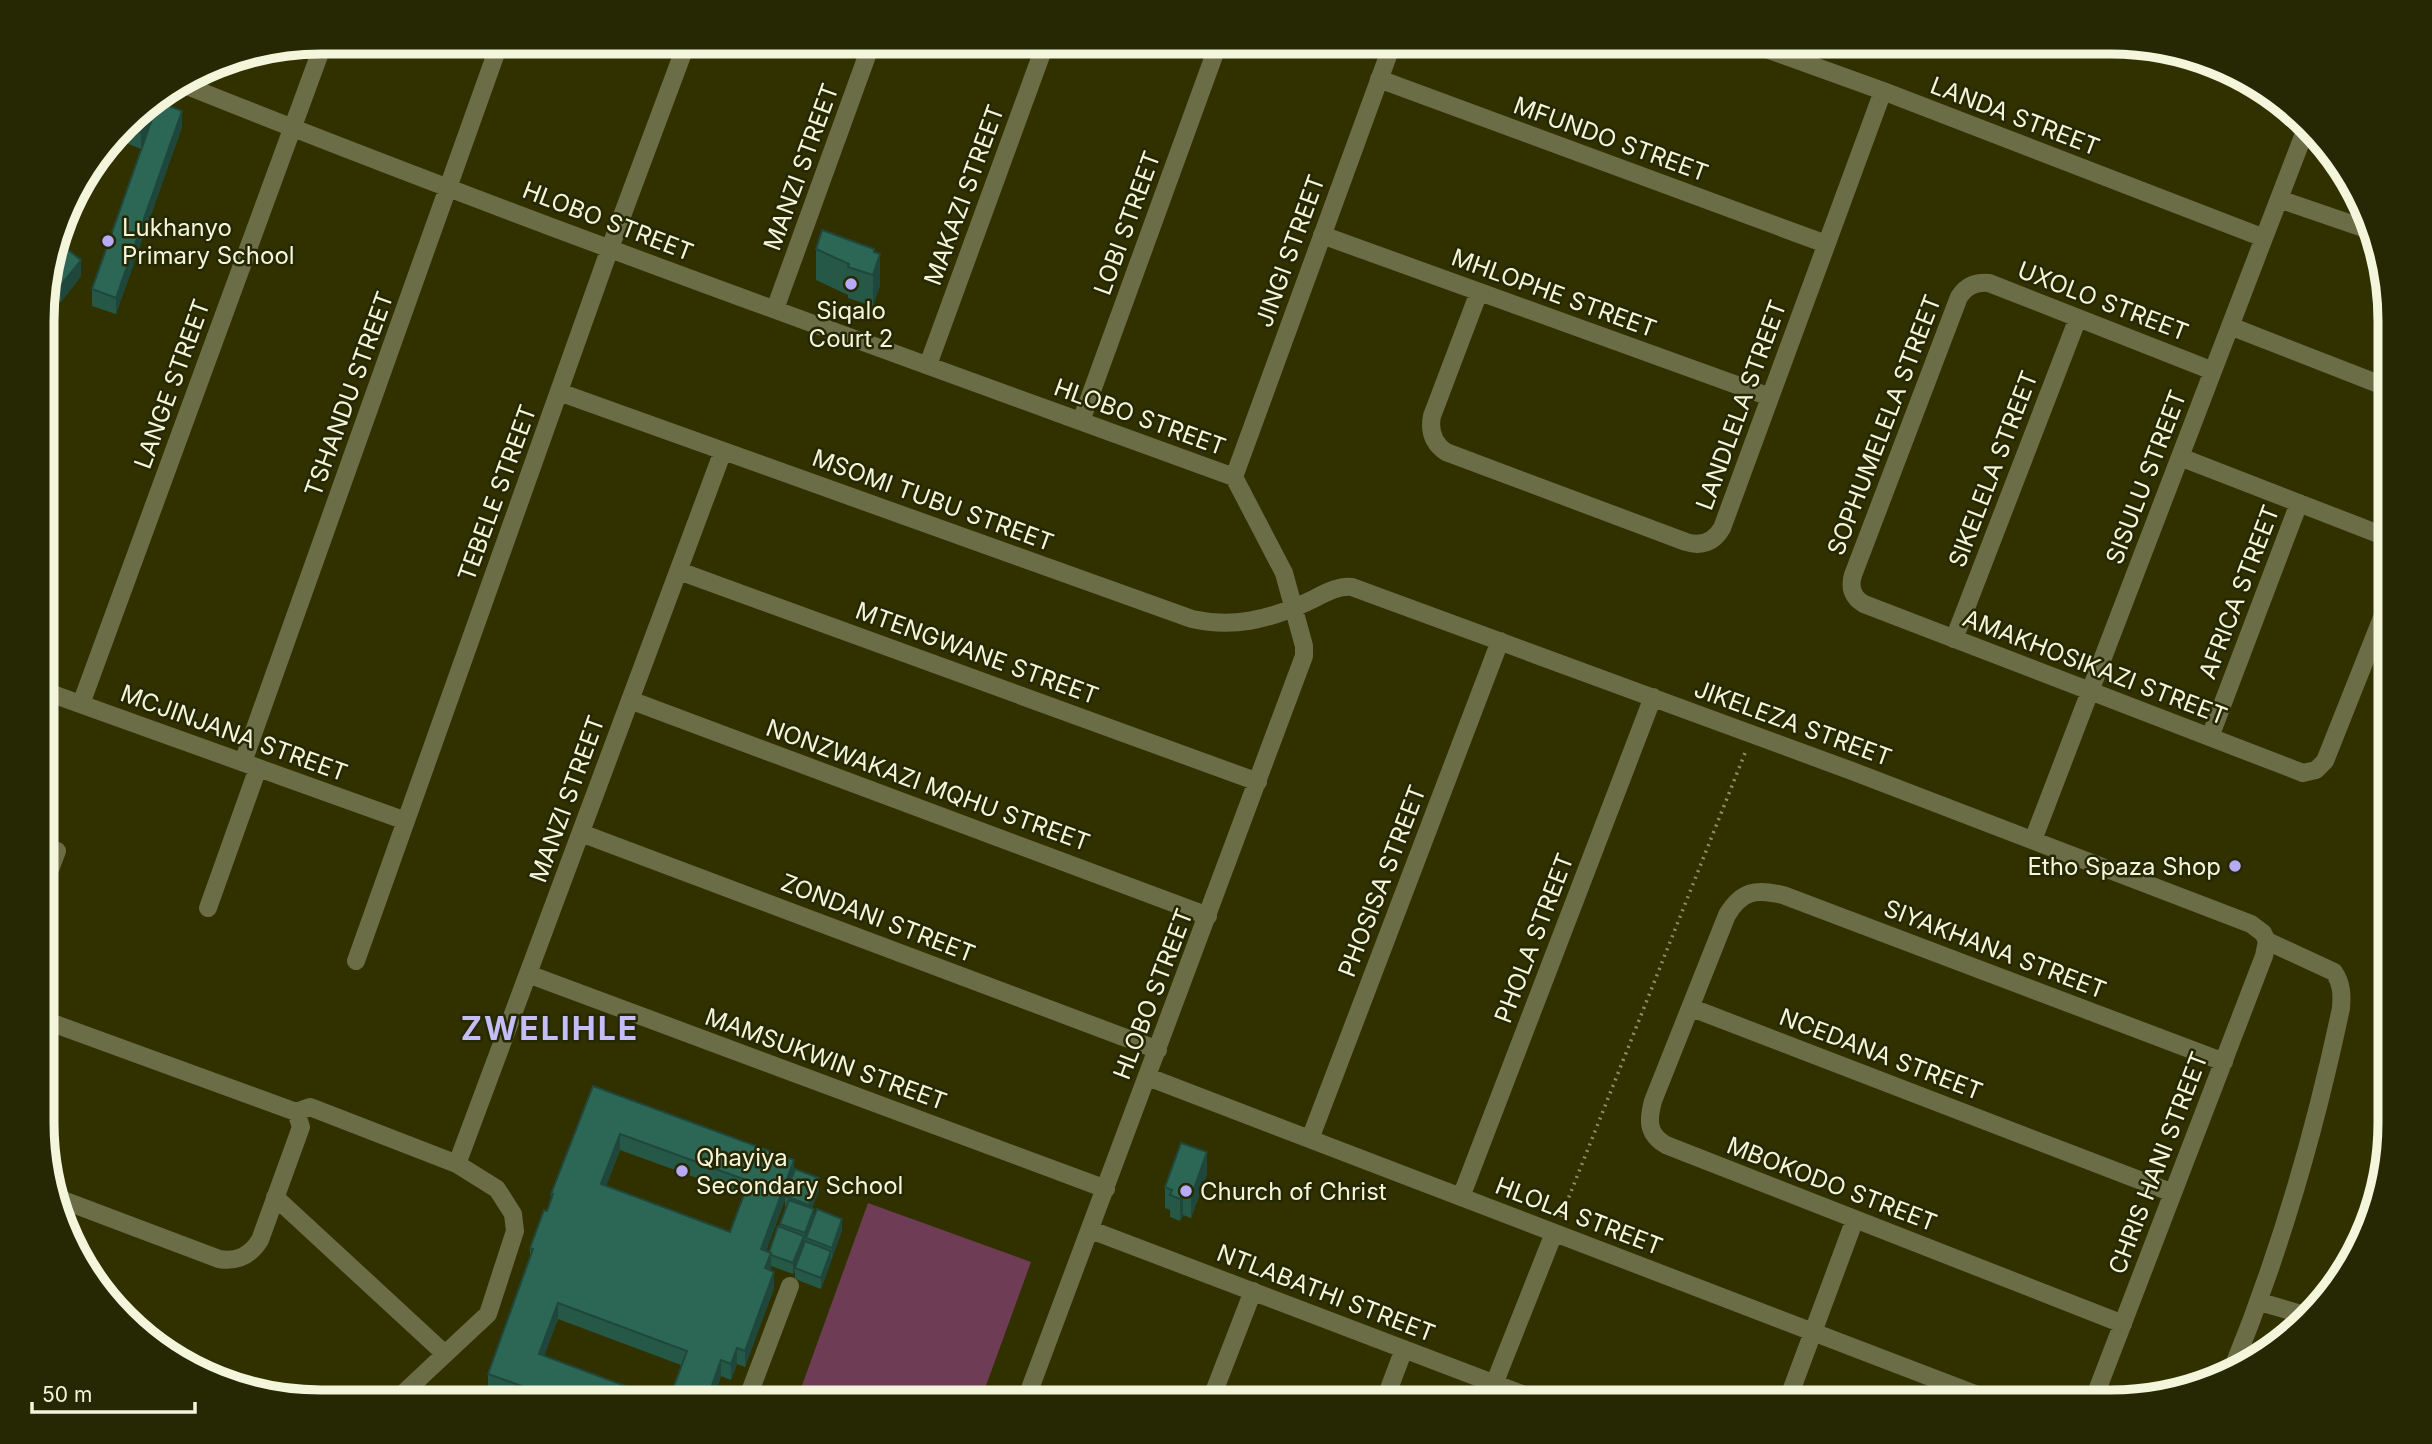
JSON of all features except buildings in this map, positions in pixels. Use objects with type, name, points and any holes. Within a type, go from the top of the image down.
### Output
[{"type":"street","name":"LANGE STREET","points":[[80,704],[320,54]]},
{"type":"street","name":"TSHANDU STREET","points":[[208,908],[251,765],[496,54]]},
{"type":"street","name":"TEBELE STREET","points":[[356,961],[610,248],[683,54]]},
{"type":"street","name":"MANZI STREET","points":[[775,309],[868,54]]},
{"type":"street","name":"MAKAZI STREET","points":[[928,365],[1042,54]]},
{"type":"street","name":"LOBI STREET","points":[[1081,421],[1215,54]]},
{"type":"street","name":"JINGI STREET","points":[[1234,477],[1388,54]]},
{"type":"street","name":"LANDA STREET","points":[[1780,54],[2264,238]]},
{"type":"street","name":"MFUNDO STREET","points":[[1379,79],[1826,244]]},
{"type":"street","name":"HLOBO STREET","points":[[192,88],[610,248],[1234,477],[1284,573],[1304,646],[1304,656],[1030,1390]]},
{"type":"street","name":"LANDLELA STREET","points":[[1479,292],[1432,416],[1432,434],[1440,447],[1446,452],[1686,542],[1707,543],[1719,534],[1883,91]]},
{"type":"street","name":"SISULU STREET","points":[[2033,840],[2303,136]]},
{"type":"street","points":[[2279,199],[2361,227]]},
{"type":"street","name":"MHLOPHE STREET","points":[[1322,234],[1770,397]]},
{"type":"street","name":"UXOLO STREET","points":[[1973,284],[1989,283],[2213,370]]},
{"type":"street","name":"SOPHUMELELA STREET","points":[[1851,590],[1853,575],[1959,297],[1973,284]]},
{"type":"street","name":"SIKELELA STREET","points":[[1954,639],[2078,318]]},
{"type":"street","points":[[2230,326],[2378,384]]},
{"type":"street","name":"MSOMI TUBU STREET","points":[[559,392],[1192,620],[1212,624],[1239,624],[1262,620],[1294,608]]},
{"type":"street","name":"MANZI STREET","points":[[457,1164],[723,451]]},
{"type":"street","points":[[2180,457],[2378,534]]},
{"type":"street","name":"AFRICA STREET","points":[[2210,737],[2300,503]]},
{"type":"street","name":"MTENGWANE STREET","points":[[679,571],[1258,782]]},
{"type":"street","name":"JIKELEZA STREET","points":[[1294,608],[1340,587],[1352,587],[1752,734],[2251,923],[2263,933],[2267,941],[2334,972],[2342,991],[2342,1008],[2329,1067],[2302,1175],[2260,1302]]},
{"type":"street","name":"AMAKHOSIKAZI STREET","points":[[1851,590],[1864,604],[2304,772],[2316,771],[2325,761],[2378,628]]},
{"type":"street","name":"PHOSISA STREET","points":[[1310,1139],[1500,641]]},
{"type":"street","name":"MCJINJANA STREET","points":[[54,695],[406,821]]},
{"type":"street","name":"PHOLA STREET","points":[[1461,1197],[1653,697]]},
{"type":"street","name":"NONZWAKAZI MQHU STREET","points":[[630,700],[1208,916]]},
{"type":"street","name":"ZONDANI STREET","points":[[581,833],[1158,1050]]},
{"type":"street","points":[[54,859],[57,851]]},
{"type":"street","name":"SIYAKHANA STREET","points":[[1692,1007],[1727,915],[1735,901],[1747,893],[1762,891],[1783,895],[2224,1062]]},
{"type":"street","name":"CHRIS HANI STREET","points":[[2097,1390],[2224,1062],[2264,956],[2267,941]]},
{"type":"street","name":"MAMSUKWIN STREET","points":[[528,974],[1106,1189]]},
{"type":"street","name":"NCEDANA STREET","points":[[1692,1007],[2173,1193]]},
{"type":"street","name":"MBOKODO STREET","points":[[1692,1007],[1649,1117],[1653,1134],[1666,1145],[2123,1324]]},
{"type":"street","points":[[54,1024],[296,1112],[310,1107],[457,1164],[497,1189],[513,1214],[514,1231],[488,1314],[407,1390]]},
{"type":"street","name":"HLOLA STREET","points":[[1148,1077],[1964,1390]]},
{"type":"street","points":[[66,1201],[219,1259],[241,1258],[255,1248],[275,1196],[301,1126],[296,1112]]},
{"type":"street","points":[[275,1196],[445,1354]]},
{"type":"street","points":[[1791,1390],[1855,1219]]},
{"type":"street","name":"NTLABATHI STREET","points":[[1091,1230],[1511,1390]]},
{"type":"street","points":[[1490,1390],[1554,1233]]},
{"type":"street","points":[[751,1390],[790,1286]]},
{"type":"street","points":[[1215,1390],[1253,1291]]},
{"type":"street","points":[[2237,1358],[2260,1302],[2298,1313]]},
{"type":"street","points":[[1389,1390],[1404,1349]]},
{"type":"path","points":[[1554,1233],[1752,734]]},
{"type":"shaded area","points":[[868,1203],[1031,1262],[984,1390],[800,1390]]},
{"type":"place","name":"Lukhanyo Primary School","points":[[108,241]]},
{"type":"place","name":"Siqalo Court 2","points":[[851,284]]},
{"type":"place","name":"Etho Spaza Shop","points":[[2235,866]]},
{"type":"place","name":"Qhayiya Secondary School","points":[[682,1171]]},
{"type":"place","name":"Church of Christ","points":[[1186,1191]]},
{"type":"district","name":"ZWELIHLE","points":[[550,1028]]}]
